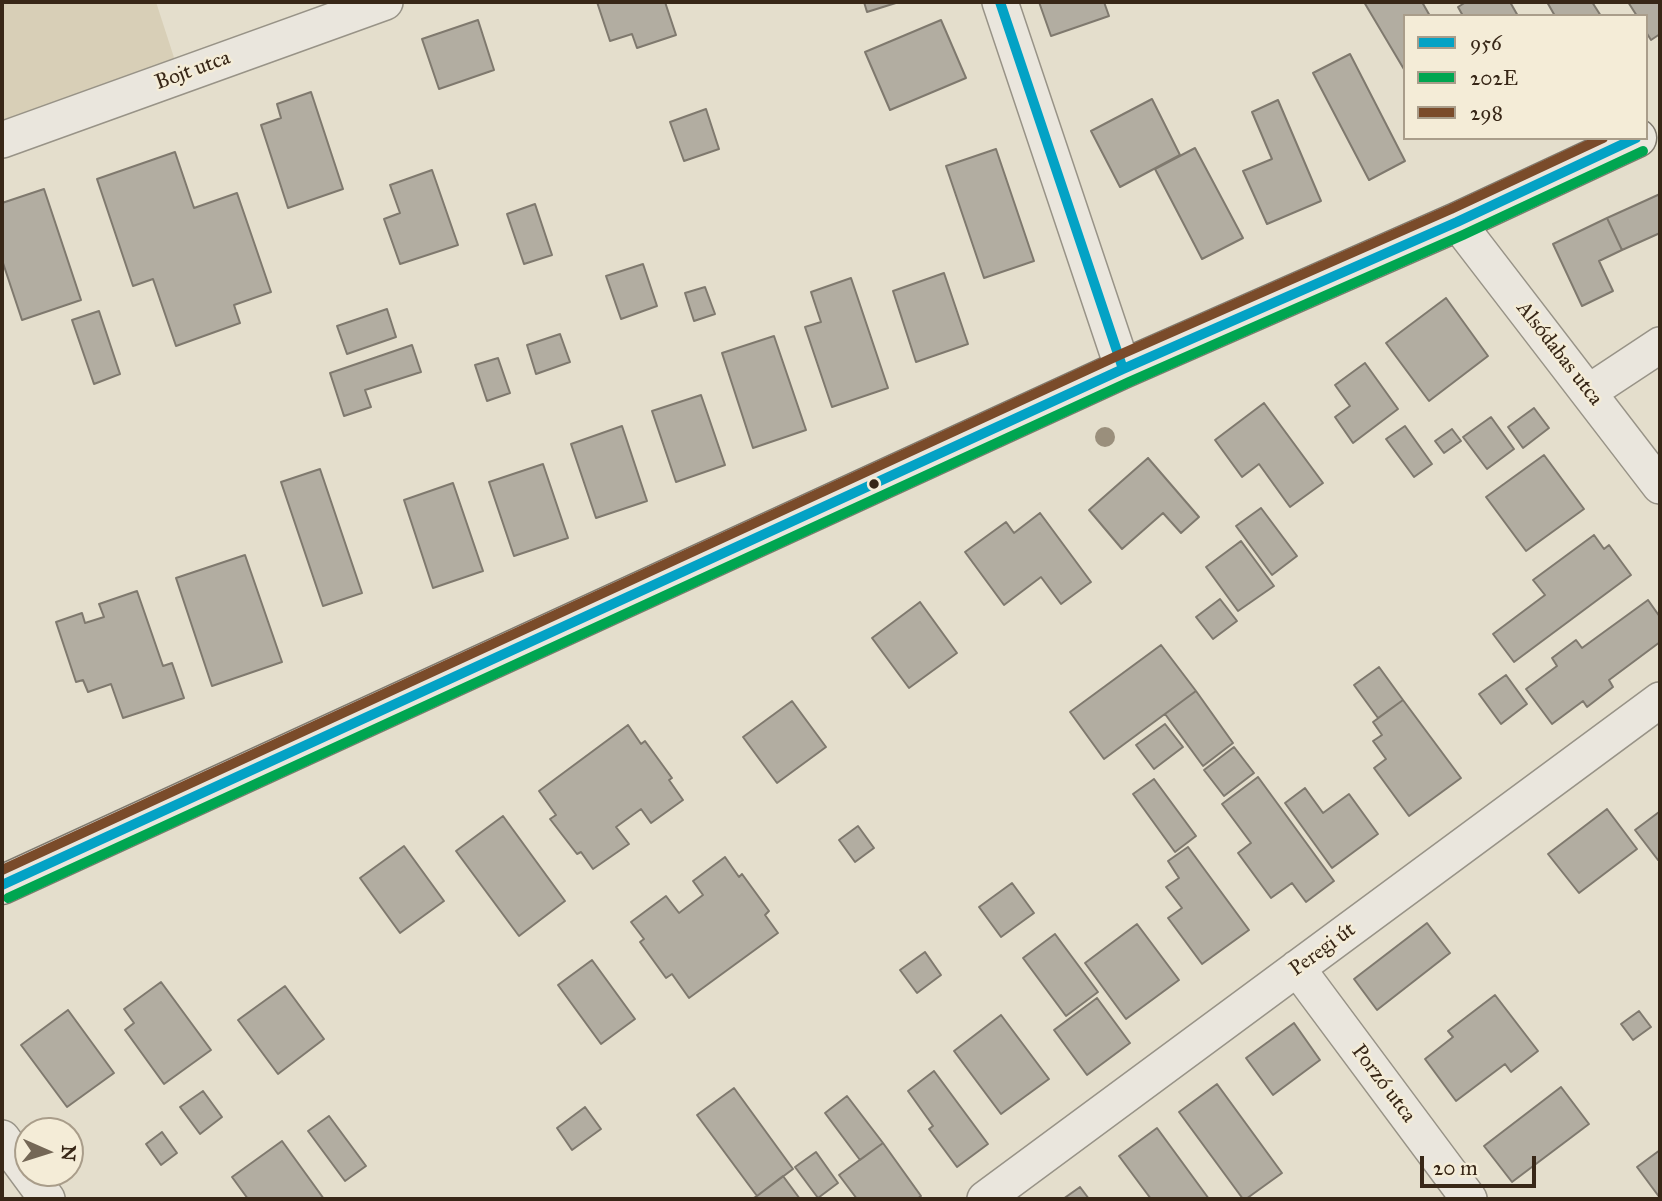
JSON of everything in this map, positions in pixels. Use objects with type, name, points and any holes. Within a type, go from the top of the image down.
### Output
[{"type":"main road","points":[[2,885],[1123,369],[1457,222],[1633,140]]},
{"type":"street","name":"Bojt utca","points":[[2,140],[385,2]]},
{"type":"street","points":[[1000,2],[1123,369]]},
{"type":"street","name":"Alsódabas utca","points":[[1457,222],[1660,486]]},
{"type":"street","points":[[1589,392],[1660,345]]},
{"type":"street","name":"Peregi út","points":[[985,1199],[1660,700]]},
{"type":"street","name":"Porzó utca","points":[[1297,968],[1469,1199]]},
{"type":"street","points":[[2,1138],[47,1199]]},
{"type":"shaded area","points":[[2,2],[156,2],[180,76],[2,140]]},
{"type":"building","points":[[597,2],[665,2],[676,35],[637,48],[632,34],[610,41]]},
{"type":"building","points":[[864,2],[899,2],[867,12]]},
{"type":"building","points":[[1039,2],[1104,2],[1109,16],[1051,36]]},
{"type":"building","points":[[1364,2],[1422,2],[1429,14],[1403,14],[1403,68]]},
{"type":"building","points":[[1466,2],[1510,2],[1517,14],[1462,14],[1458,7]]},
{"type":"building","points":[[1547,2],[1592,2],[1600,14],[1554,14]]},
{"type":"building","points":[[1628,2],[1660,2],[1660,34],[1651,40],[1648,35],[1648,14],[1636,14]]},
{"type":"building","points":[[478,20],[494,70],[439,89],[422,39]]},
{"type":"building","points":[[941,20],[966,78],[890,110],[865,52]]},
{"type":"building","points":[[1350,54],[1405,161],[1369,180],[1313,73]]},
{"type":"building","points":[[311,92],[343,189],[288,208],[261,125],[281,118],[277,104]]},
{"type":"building","points":[[1152,99],[1180,155],[1120,187],[1091,131]]},
{"type":"building","points":[[1278,100],[1321,201],[1267,224],[1243,171],[1272,159],[1252,112]]},
{"type":"building","points":[[706,109],[719,149],[684,161],[670,122]]},
{"type":"building","points":[[1195,148],[1243,238],[1202,259],[1155,169]]},
{"type":"building","points":[[996,149],[1034,261],[984,278],[946,166]]},
{"type":"building","points":[[175,152],[194,208],[237,193],[271,292],[234,305],[240,323],[176,346],[153,279],[133,286],[97,179]]},
{"type":"building","points":[[432,170],[458,245],[400,264],[384,219],[400,213],[390,185]]},
{"type":"building","points":[[44,189],[81,300],[22,320],[2,260],[2,203]]},
{"type":"building","points":[[1660,194],[1660,233],[1622,250],[1607,218]]},
{"type":"building","points":[[535,204],[552,255],[524,264],[507,214]]},
{"type":"building","points":[[1607,218],[1622,250],[1599,261],[1613,291],[1582,306],[1553,244]]},
{"type":"building","points":[[643,264],[657,306],[621,319],[606,276]]},
{"type":"building","points":[[944,273],[968,344],[916,362],[893,291]]},
{"type":"building","points":[[851,278],[888,388],[832,407],[805,327],[821,322],[811,292]]},
{"type":"building","points":[[705,287],[715,314],[694,321],[685,293]]},
{"type":"building","points":[[1446,298],[1488,356],[1429,401],[1386,343]]},
{"type":"building","points":[[387,309],[396,337],[347,354],[337,326]]},
{"type":"building","points":[[99,311],[120,374],[94,384],[72,320]]},
{"type":"building","points":[[560,334],[570,362],[536,374],[527,345]]},
{"type":"building","points":[[774,336],[806,430],[753,448],[722,353]]},
{"type":"building","points":[[412,345],[421,372],[365,390],[371,407],[344,416],[330,373]]},
{"type":"building","points":[[498,358],[510,393],[487,401],[475,365]]},
{"type":"building","points":[[1365,363],[1398,409],[1353,443],[1335,417],[1350,406],[1335,385]]},
{"type":"building","points":[[701,395],[725,465],[676,482],[652,411]]},
{"type":"building","points":[[1264,403],[1323,483],[1290,507],[1259,464],[1242,477],[1215,440]]},
{"type":"building","points":[[1534,408],[1549,428],[1523,448],[1508,427]]},
{"type":"building","points":[[1491,417],[1514,449],[1487,469],[1463,437]]},
{"type":"building","points":[[622,426],[647,501],[596,518],[571,444]]},
{"type":"building","points":[[1405,426],[1432,464],[1414,477],[1386,439]]},
{"type":"building","points":[[1452,429],[1461,441],[1444,453],[1435,441]]},
{"type":"building","points":[[1544,455],[1584,509],[1526,551],[1486,497]]},
{"type":"building","points":[[1148,458],[1199,517],[1181,533],[1163,513],[1122,549],[1089,510]]},
{"type":"building","points":[[543,464],[568,538],[514,556],[489,482]]},
{"type":"building","points":[[320,469],[362,593],[323,606],[281,482]]},
{"type":"building","points":[[453,483],[483,571],[433,588],[404,500]]},
{"type":"building","points":[[1261,508],[1297,556],[1272,575],[1236,526]]},
{"type":"building","points":[[1040,513],[1091,582],[1061,604],[1041,577],[1004,605],[965,552],[1006,522],[1014,533]]},
{"type":"building","points":[[1594,535],[1604,549],[1609,545],[1631,575],[1514,662],[1493,634],[1545,595],[1533,580]]},
{"type":"building","points":[[1241,541],[1274,586],[1238,611],[1206,567]]},
{"type":"building","points":[[245,555],[282,662],[212,686],[176,578]]},
{"type":"building","points":[[137,591],[163,666],[172,663],[184,698],[123,718],[111,684],[88,692],[83,680],[76,682],[56,622],[82,613],[85,623],[104,617],[99,604]]},
{"type":"building","points":[[1220,599],[1237,621],[1213,639],[1196,617]]},
{"type":"building","points":[[1648,600],[1660,617],[1660,642],[1609,680],[1613,687],[1587,707],[1583,701],[1552,724],[1526,689],[1557,666],[1552,658],[1576,640],[1582,648]]},
{"type":"building","points":[[920,602],[957,653],[909,688],[872,638]]},
{"type":"building","points":[[1161,645],[1196,691],[1104,759],[1070,712]]},
{"type":"building","points":[[1379,667],[1403,700],[1378,718],[1354,685]]},
{"type":"building","points":[[1506,675],[1527,704],[1501,724],[1479,694]]},
{"type":"building","points":[[1196,691],[1233,743],[1203,766],[1165,714]]},
{"type":"building","points":[[1403,700],[1461,778],[1409,816],[1374,768],[1386,759],[1373,741],[1382,735],[1373,722]]},
{"type":"building","points":[[792,701],[826,747],[777,783],[743,737]]},
{"type":"building","points":[[1165,724],[1183,747],[1154,769],[1136,745]]},
{"type":"building","points":[[628,725],[641,744],[645,741],[672,778],[669,780],[683,800],[651,823],[641,809],[616,827],[629,844],[593,869],[581,852],[577,854],[550,819],[556,815],[539,791]]},
{"type":"building","points":[[1234,747],[1254,773],[1224,796],[1204,770]]},
{"type":"building","points":[[1258,777],[1334,881],[1306,902],[1292,883],[1271,898],[1238,853],[1251,843],[1222,804]]},
{"type":"building","points":[[1154,779],[1196,836],[1175,852],[1133,794]]},
{"type":"building","points":[[1305,788],[1323,813],[1349,794],[1378,834],[1332,868],[1285,803]]},
{"type":"building","points":[[1607,809],[1637,849],[1579,893],[1548,854]]},
{"type":"building","points":[[1659,812],[1660,858],[1658,860],[1635,830]]},
{"type":"building","points":[[503,816],[565,901],[519,936],[456,851]]},
{"type":"building","points":[[858,826],[874,848],[855,862],[839,840]]},
{"type":"building","points":[[404,846],[444,901],[400,933],[360,878]]},
{"type":"building","points":[[1188,847],[1249,930],[1202,964],[1168,918],[1182,908],[1166,887],[1179,878],[1168,861]]},
{"type":"building","points":[[725,857],[739,877],[742,874],[769,911],[765,915],[778,933],[689,998],[672,974],[666,978],[640,942],[644,939],[631,922],[666,896],[679,913],[703,895],[693,881]]},
{"type":"building","points":[[1012,883],[1034,913],[1001,937],[979,907]]},
{"type":"building","points":[[1427,923],[1450,953],[1377,1010],[1354,979]]},
{"type":"building","points":[[1137,924],[1179,980],[1126,1019],[1085,963]]},
{"type":"building","points":[[1055,934],[1098,992],[1066,1016],[1023,958]]},
{"type":"building","points":[[925,952],[941,975],[917,993],[900,970]]},
{"type":"building","points":[[592,960],[635,1019],[601,1044],[558,985]]},
{"type":"building","points":[[161,982],[211,1050],[164,1084],[125,1030],[134,1023],[124,1009]]},
{"type":"building","points":[[285,986],[324,1039],[278,1074],[238,1020]]},
{"type":"building","points":[[1495,995],[1538,1051],[1511,1072],[1505,1064],[1456,1101],[1425,1059],[1453,1037],[1448,1031]]},
{"type":"building","points":[[1097,998],[1130,1043],[1087,1075],[1054,1030]]},
{"type":"building","points":[[68,1010],[114,1073],[67,1107],[21,1045]]},
{"type":"building","points":[[1639,1011],[1651,1027],[1633,1040],[1621,1024]]},
{"type":"building","points":[[1001,1015],[1049,1079],[1001,1114],[954,1051]]},
{"type":"building","points":[[1294,1023],[1320,1060],[1273,1095],[1246,1058]]},
{"type":"building","points":[[934,1071],[988,1144],[957,1167],[929,1129],[933,1126],[908,1091]]},
{"type":"building","points":[[1217,1084],[1282,1173],[1246,1199],[1243,1199],[1179,1112]]},
{"type":"building","points":[[1561,1087],[1589,1124],[1512,1182],[1484,1146]]},
{"type":"building","points":[[734,1088],[793,1169],[757,1196],[697,1115]]},
{"type":"building","points":[[203,1091],[222,1117],[200,1134],[180,1107]]},
{"type":"building","points":[[847,1096],[883,1143],[860,1160],[825,1113]]},
{"type":"building","points":[[585,1107],[601,1129],[572,1150],[557,1128]]},
{"type":"building","points":[[329,1116],[366,1166],[345,1181],[308,1131]]},
{"type":"building","points":[[1157,1128],[1209,1199],[1151,1199],[1119,1156]]},
{"type":"building","points":[[162,1132],[177,1153],[161,1165],[146,1144]]},
{"type":"building","points":[[282,1141],[324,1199],[248,1199],[232,1177]]},
{"type":"building","points":[[883,1143],[921,1196],[917,1199],[857,1199],[839,1175]]},
{"type":"building","points":[[1660,1150],[1660,1198],[1637,1167]]},
{"type":"building","points":[[816,1152],[838,1183],[818,1198],[795,1167]]},
{"type":"building","points":[[783,1176],[800,1199],[752,1199],[757,1196]]},
{"type":"building","points":[[1080,1187],[1089,1199],[1063,1199]]},
{"type":"transit line","name":"956","points":[[1000,2],[1123,369]]},
{"type":"transit line","name":"298","points":[[2,870],[1117,356],[1451,209],[1599,140]]},
{"type":"transit line","name":"956","points":[[2,885],[1123,369],[1457,222],[1632,140]]},
{"type":"transit line","name":"202E","points":[[8,898],[1129,382],[1463,235],[1643,151]]}]
